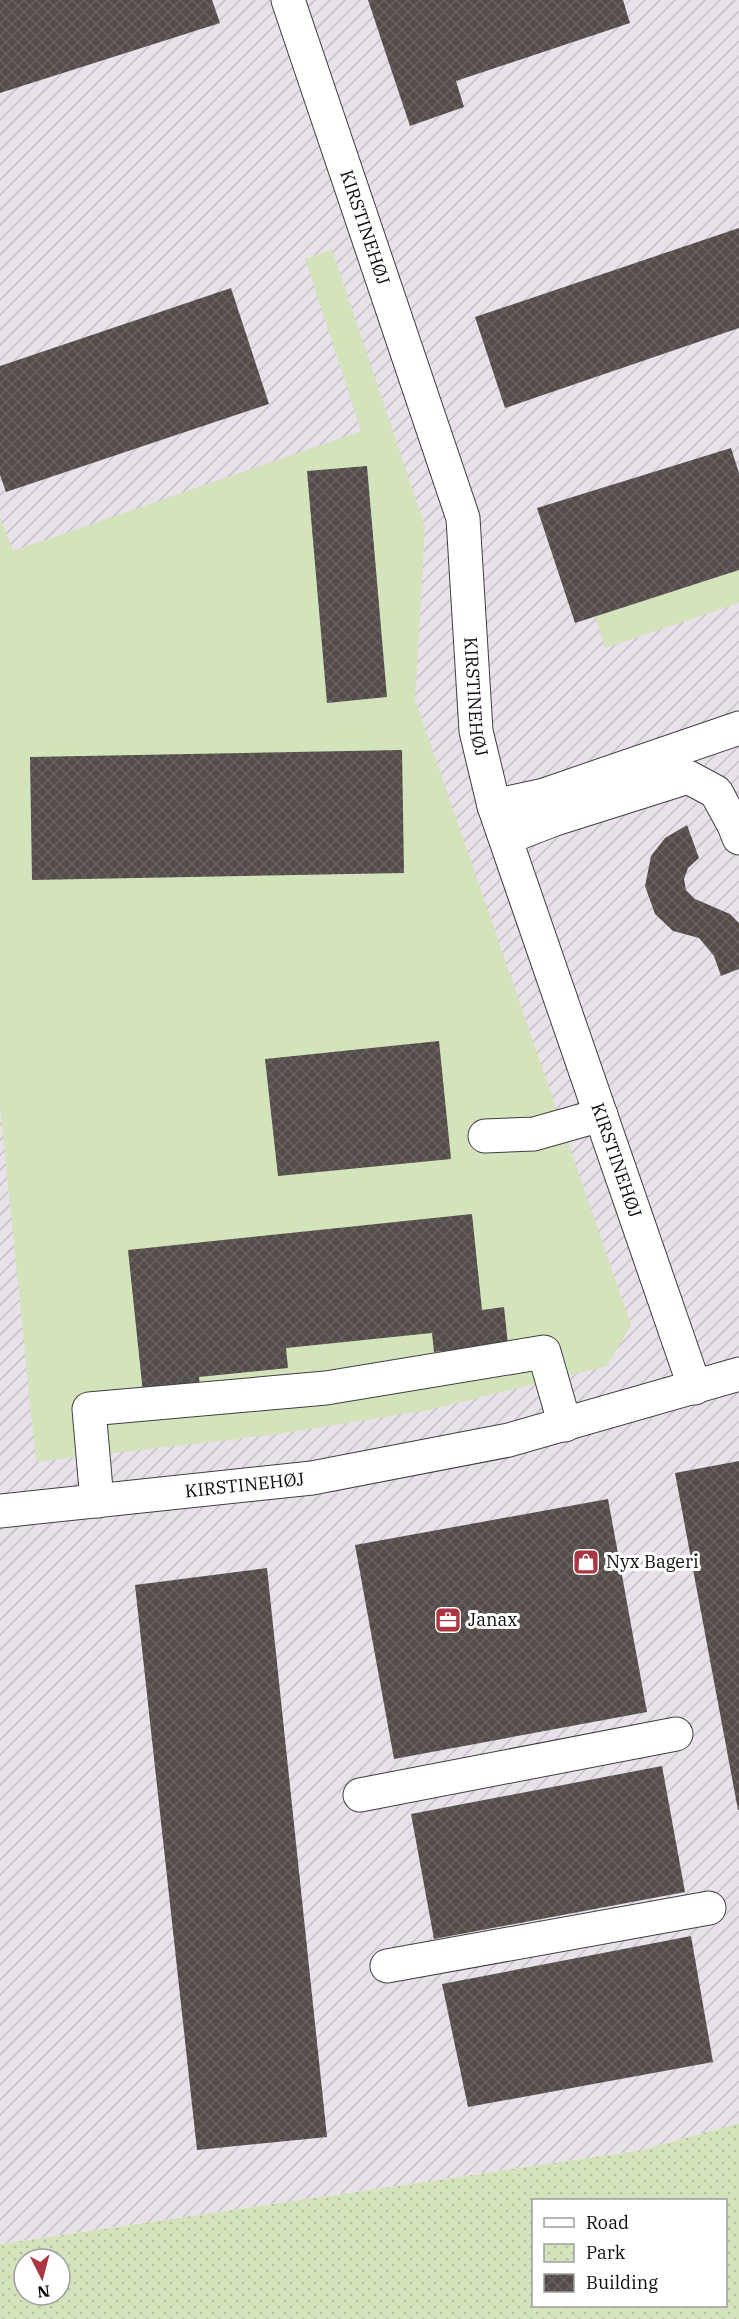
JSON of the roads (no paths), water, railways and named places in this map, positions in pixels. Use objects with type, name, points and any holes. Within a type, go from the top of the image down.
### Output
[{"type":"street","name":"KIRSTINEHØJ","points":[[288,0],[463,518],[476,731],[494,806],[695,1388]]},
{"type":"street","points":[[494,806],[544,795],[739,728]]},
{"type":"street","points":[[506,838],[555,819],[688,777],[716,792],[739,838]]},
{"type":"street","points":[[485,1136],[534,1134],[601,1115]]},
{"type":"street","points":[[97,1501],[89,1409],[326,1388],[544,1352],[565,1425]]},
{"type":"street","name":"KIRSTINEHØJ","points":[[0,1511],[312,1478],[509,1440],[739,1374]]},
{"type":"street","points":[[360,1795],[676,1734]]},
{"type":"street","points":[[387,1966],[709,1908]]},
{"type":"place","name":"Nyx Bageri","points":[[586,1562]]},
{"type":"place","name":"Janax","points":[[448,1620]]}]
